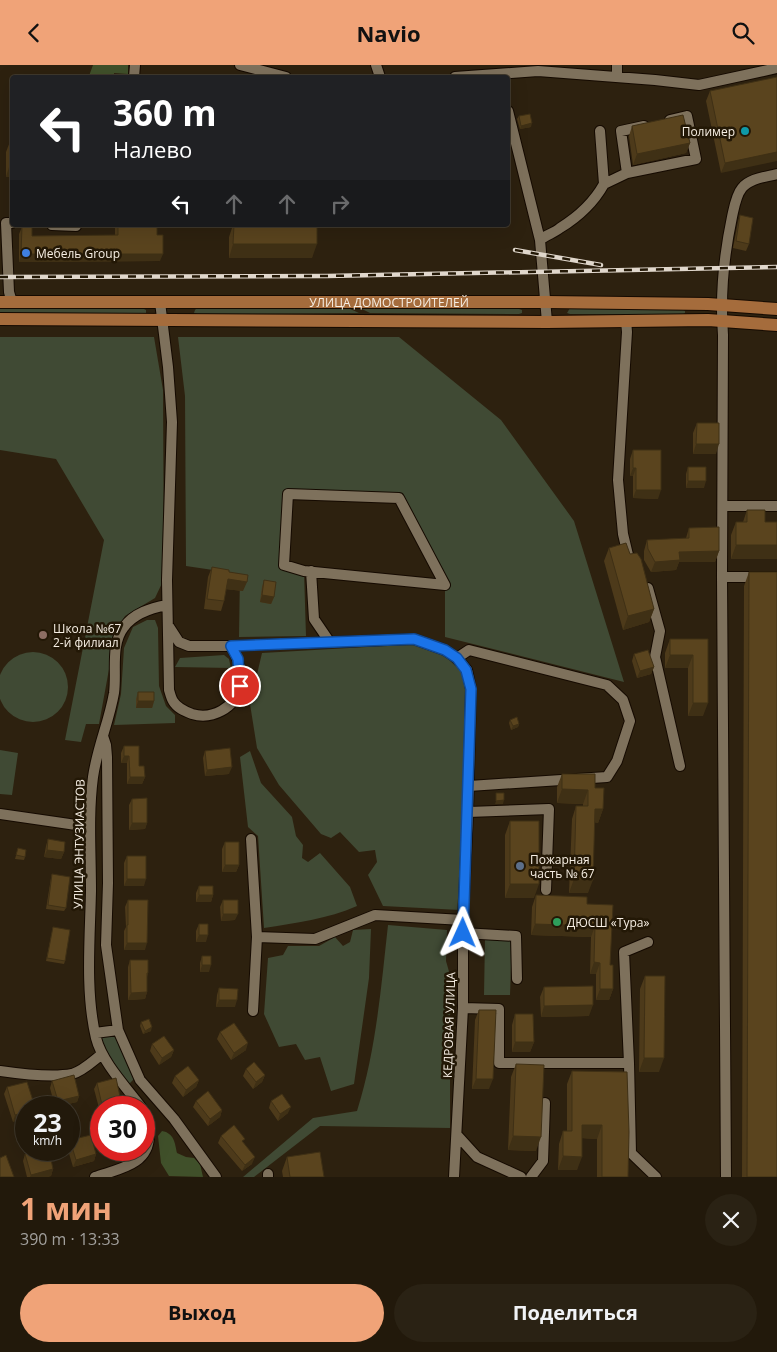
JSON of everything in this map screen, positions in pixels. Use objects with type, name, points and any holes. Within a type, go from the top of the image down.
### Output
[{"type":"main road","name":"УЛИЦА ДОМОСТРОИТЕЛЕЙ","points":[[6,302],[547,302],[721,305],[777,309]]},
{"type":"main road","name":"УЛИЦА ДОМОСТРОИТЕЛЕЙ","points":[[0,319],[547,322],[626,320],[722,321],[777,325]]},
{"type":"street","points":[[240,65],[267,69],[281,75]]},
{"type":"street","points":[[617,65],[617,77]]},
{"type":"street","points":[[507,75],[538,71],[699,85],[777,68]]},
{"type":"street","points":[[540,240],[578,215],[594,199],[604,183],[627,173],[696,159],[687,116],[621,131],[627,173]]},
{"type":"street","points":[[510,119],[540,240],[547,302],[547,322]]},
{"type":"street","points":[[600,131],[604,183]]},
{"type":"street","points":[[726,1177],[721,305],[729,233],[736,200],[742,187],[754,179],[777,174]]},
{"type":"street","points":[[6,302],[9,292],[6,223],[10,223]]},
{"type":"street","points":[[160,302],[172,422],[167,605],[169,690],[173,701],[183,711],[198,715],[216,715],[234,700],[240,686],[238,659],[231,646]]},
{"type":"street","points":[[626,320],[627,332],[618,480],[623,533],[629,559],[637,561]]},
{"type":"street","points":[[288,494],[399,498],[445,585],[310,571],[284,565],[288,494]]},
{"type":"street","points":[[723,506],[777,506]]},
{"type":"street","points":[[310,571],[314,619],[329,641]]},
{"type":"street","points":[[722,577],[777,577]]},
{"type":"street","points":[[646,581],[660,631],[655,657],[680,766]]},
{"type":"street","name":"УЛИЦА ЭНТУЗИАСТОВ","points":[[132,1096],[102,1054],[95,1033],[90,985],[90,827],[92,780],[96,753],[103,736],[114,692],[118,638],[123,627],[133,617],[149,609],[167,605]]},
{"type":"street","points":[[168,625],[179,642],[189,647],[414,639],[445,650],[457,658],[469,650],[607,685],[623,700],[630,721],[617,761],[607,777],[468,786]]},
{"type":"street","name":"КЕДРОВАЯ УЛИЦА","points":[[454,1177],[463,1008],[463,933],[471,689],[466,670],[457,658]]},
{"type":"street","points":[[103,736],[107,757],[108,883],[106,945],[118,1030],[140,1079],[174,1119],[216,1177]]},
{"type":"street","points":[[468,812],[550,809],[546,891]]},
{"type":"street","points":[[0,814],[90,827]]},
{"type":"street","points":[[251,839],[257,937],[253,1011]]},
{"type":"street","points":[[91,883],[108,883]]},
{"type":"street","points":[[257,937],[314,939],[375,915],[464,920]]},
{"type":"street","points":[[463,933],[516,936],[517,979]]},
{"type":"street","points":[[648,942],[624,952],[631,1153],[656,1177]]},
{"type":"street","points":[[463,1008],[499,1009],[499,1063],[629,1063]]},
{"type":"street","points":[[95,1033],[118,1030]]},
{"type":"street","points":[[0,1071],[35,1075],[73,1074],[88,1066],[102,1054]]},
{"type":"street","points":[[127,1089],[140,1079]]},
{"type":"street","points":[[531,1177],[543,1161],[545,1103]]},
{"type":"street","points":[[457,1135],[477,1157],[521,1177]]},
{"type":"street","points":[[95,1177],[135,1164],[138,1161]]},
{"type":"green space","points":[[93,65],[128,65],[128,74],[89,75]]},
{"type":"green space","points":[[0,308],[144,309],[146,313],[0,314]]},
{"type":"green space","points":[[197,308],[348,308],[359,313],[197,314],[194,313]]},
{"type":"green space","points":[[360,308],[519,309],[522,310],[522,313],[370,313]]},
{"type":"green space","points":[[570,308],[682,309],[685,313],[682,315],[570,314],[567,313]]},
{"type":"green space","points":[[0,337],[154,337],[163,390],[164,579],[155,598],[125,616],[116,631],[99,724],[86,724],[81,742],[65,740],[104,540],[56,459],[0,450]]},
{"type":"green space","points":[[178,337],[399,337],[501,420],[574,521],[624,682],[445,637],[445,585],[399,498],[288,495],[284,565],[304,571],[306,636],[239,637],[240,574],[186,566],[185,396]]},
{"type":"green space","points":[[147,620],[155,620],[158,628],[159,686],[166,706],[175,715],[175,723],[114,725],[121,694],[124,648],[133,627]]},
{"type":"green space","points":[[419,644],[445,656],[464,674],[467,693],[460,910],[383,906],[368,875],[377,862],[375,850],[359,852],[340,832],[331,838],[321,834],[279,785],[257,748],[250,704],[262,653]]},
{"type":"green space","points":[[26,653],[40,653],[52,658],[58,662],[67,680],[67,694],[62,706],[58,712],[40,721],[26,721],[14,716],[8,712],[-1,694],[-1,680],[4,668],[8,662]]},
{"type":"green space","points":[[224,655],[229,659],[231,668],[175,667],[180,658]]},
{"type":"green space","points":[[0,750],[18,753],[12,795],[0,794]]},
{"type":"green space","points":[[250,751],[261,783],[292,817],[296,836],[303,845],[302,858],[308,862],[320,853],[350,887],[357,906],[323,917],[264,928],[258,836],[248,827],[240,757]]},
{"type":"green space","points":[[388,925],[447,930],[446,961],[450,975],[450,1128],[320,1126],[254,1177],[243,1177],[313,1118],[357,1111],[373,1042]]},
{"type":"green space","points":[[371,929],[369,978],[354,1084],[331,1091],[320,1057],[305,1060],[296,1044],[279,1047],[264,1014],[268,958],[283,955],[288,946],[319,946],[335,937],[343,946],[350,942],[353,930]]},
{"type":"green space","points":[[485,938],[512,939],[510,995],[484,995]]},
{"type":"green space","points":[[109,1033],[116,1035],[134,1076],[129,1084],[108,1055],[99,1037]]},
{"type":"green space","points":[[162,1131],[171,1136],[175,1142],[177,1153],[194,1158],[200,1164],[203,1177],[169,1176],[161,1163],[158,1136]]},
{"type":"building","name":"Полимер","points":[[777,77],[777,152],[725,163],[710,91]]},
{"type":"building","points":[[530,114],[532,123],[521,126],[519,116]]},
{"type":"building","points":[[683,115],[690,143],[637,154],[632,126]]},
{"type":"building","points":[[740,215],[753,218],[749,244],[736,241]]},
{"type":"building","points":[[22,227],[32,227],[32,236],[118,235],[118,227],[157,227],[157,235],[163,235],[163,254],[21,254]]},
{"type":"building","points":[[234,227],[317,227],[317,244],[233,244]]},
{"type":"building","points":[[697,423],[719,423],[719,444],[696,444]]},
{"type":"building","points":[[633,450],[661,450],[661,490],[636,490],[636,468],[633,468]]},
{"type":"building","points":[[688,467],[706,467],[706,481],[688,481]]},
{"type":"building","points":[[747,510],[765,510],[765,522],[777,522],[777,545],[736,545],[736,522],[747,522]]},
{"type":"building","points":[[719,527],[719,551],[679,552],[680,560],[655,562],[648,549],[647,540],[689,538],[689,528]]},
{"type":"building","points":[[626,543],[630,554],[637,553],[641,559],[654,609],[628,616],[609,548]]},
{"type":"building","points":[[212,567],[248,575],[247,582],[228,579],[224,601],[207,599]]},
{"type":"building","points":[[749,572],[777,572],[777,1177],[747,1177]]},
{"type":"building","points":[[264,580],[276,582],[274,597],[262,595]]},
{"type":"building","points":[[670,639],[708,639],[708,703],[693,703],[693,655],[670,655]]},
{"type":"building","points":[[648,650],[654,667],[640,671],[634,654]]},
{"type":"building","points":[[138,692],[154,692],[154,701],[138,701]]},
{"type":"building","points":[[517,717],[519,724],[513,726],[510,720]]},
{"type":"building","points":[[124,746],[139,746],[139,766],[144,766],[145,777],[130,777],[129,756],[124,756]]},
{"type":"building","points":[[230,748],[232,767],[207,770],[205,751]]},
{"type":"building","points":[[562,774],[595,774],[595,788],[604,788],[603,809],[595,809],[593,880],[574,879],[576,806],[588,806],[588,790],[562,789]]},
{"type":"building","points":[[496,793],[504,793],[504,800],[496,801]]},
{"type":"building","points":[[147,798],[147,823],[132,823],[132,799]]},
{"type":"building","name":"Пожарная часть № 67","points":[[510,821],[539,821],[539,884],[510,884]]},
{"type":"building","points":[[48,839],[65,842],[64,852],[47,850]]},
{"type":"building","points":[[225,842],[239,842],[239,865],[225,865]]},
{"type":"building","points":[[18,848],[26,850],[25,857],[16,855]]},
{"type":"building","points":[[127,856],[146,856],[146,879],[127,879]]},
{"type":"building","points":[[52,874],[70,877],[66,908],[48,905]]},
{"type":"building","points":[[199,886],[213,886],[213,895],[199,895]]},
{"type":"building","points":[[536,895],[587,897],[587,904],[613,905],[610,965],[613,965],[613,989],[600,989],[600,963],[594,962],[595,926],[535,924]]},
{"type":"building","points":[[128,900],[148,900],[147,943],[127,943]]},
{"type":"building","points":[[223,900],[238,900],[238,914],[223,914]]},
{"type":"building","points":[[199,924],[208,924],[208,935],[199,935]]},
{"type":"building","points":[[53,927],[70,930],[65,961],[47,958]]},
{"type":"building","points":[[202,956],[211,956],[211,965],[202,965]]},
{"type":"building","points":[[130,960],[148,960],[147,992],[131,993]]},
{"type":"building","points":[[645,976],[665,976],[664,1058],[644,1058]]},
{"type":"building","points":[[593,986],[593,1005],[544,1006],[544,987]]},
{"type":"building","points":[[219,988],[238,989],[237,1000],[219,1000]]},
{"type":"building","points":[[479,1010],[496,1010],[493,1079],[476,1079]]},
{"type":"building","points":[[515,1014],[533,1014],[534,1042],[515,1042]]},
{"type":"building","points":[[149,1019],[152,1027],[145,1031],[141,1022]]},
{"type":"building","points":[[234,1023],[248,1043],[234,1053],[220,1032]]},
{"type":"building","points":[[164,1036],[174,1050],[162,1058],[152,1044]]},
{"type":"building","points":[[254,1062],[265,1075],[256,1082],[246,1069]]},
{"type":"building","points":[[516,1064],[544,1065],[541,1137],[513,1136]]},
{"type":"building","points":[[188,1066],[199,1080],[186,1090],[175,1076]]},
{"type":"building","points":[[572,1071],[627,1072],[628,1177],[602,1177],[602,1125],[582,1125],[582,1157],[563,1156],[563,1131],[572,1131]]},
{"type":"building","points":[[74,1075],[79,1096],[56,1096],[52,1081]]},
{"type":"building","points":[[116,1078],[120,1096],[100,1096],[97,1083]]},
{"type":"building","points":[[27,1082],[31,1096],[15,1096],[15,1115],[7,1087]]},
{"type":"building","points":[[208,1091],[222,1110],[210,1119],[196,1101]]},
{"type":"building","points":[[282,1094],[291,1107],[280,1114],[271,1101]]},
{"type":"building","points":[[234,1125],[245,1139],[242,1141],[255,1157],[245,1165],[221,1136]]},
{"type":"building","points":[[90,1135],[90,1156],[80,1159],[80,1138]]},
{"type":"building","points":[[320,1152],[324,1177],[290,1177],[287,1157]]},
{"type":"building","points":[[6,1155],[14,1177],[0,1177],[0,1158]]},
{"type":"building","points":[[27,1161],[51,1161],[53,1169],[31,1175]]},
{"type":"railway","points":[[515,250],[601,265]]},
{"type":"railway","points":[[0,277],[327,276],[777,267]]},
{"type":"place","name":"Полимер","points":[[745,131]]},
{"type":"place","name":"Мебель Group","points":[[26,253]]},
{"type":"place","name":"Школа №67 2-й филиал","points":[[43,635]]},
{"type":"place","name":"Пожарная часть № 67","points":[[520,866]]},
{"type":"place","name":"ДЮСШ «Тура»","points":[[557,922]]},
{"type":"route","points":[[240,686],[238,659],[231,646],[414,639],[445,650],[457,658],[466,670],[471,689],[463,933]]}]
